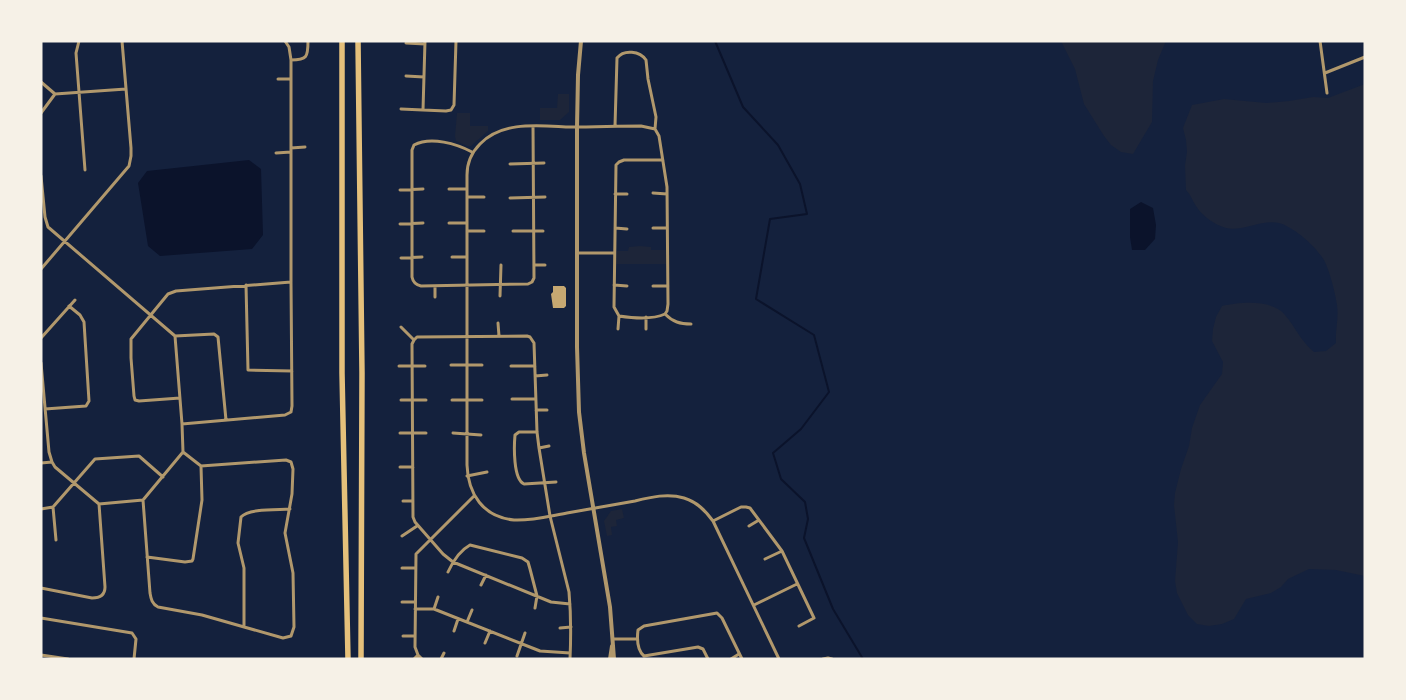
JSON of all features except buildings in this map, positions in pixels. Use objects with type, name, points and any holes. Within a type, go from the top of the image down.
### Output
[{"type":"highway","points":[[342,41],[342,373],[348,659]]},
{"type":"highway","points":[[358,41],[362,373],[361,659]]},
{"type":"street","points":[[79,41],[76,53],[85,170]]},
{"type":"street","points":[[41,269],[129,166],[131,156],[122,41]]},
{"type":"street","points":[[182,424],[285,415],[289,414],[292,410],[291,60],[289,47],[285,41]]},
{"type":"street","points":[[291,60],[301,60],[306,57],[308,41]]},
{"type":"street","points":[[401,110],[448,111],[454,107],[456,41]]},
{"type":"street","points":[[581,41],[577,127],[577,347],[580,412],[584,453],[606,580],[614,659]]},
{"type":"street","points":[[1320,41],[1327,94]]},
{"type":"street","points":[[406,43],[425,43],[423,110]]},
{"type":"street","points":[[615,126],[617,58],[626,52],[641,54],[646,60],[656,117],[655,129],[659,136],[666,176],[668,308],[665,314],[660,316],[619,316]]},
{"type":"street","points":[[1325,73],[1365,57]]},
{"type":"street","points":[[406,76],[424,77]]},
{"type":"street","points":[[278,79],[290,79]]},
{"type":"street","points":[[41,82],[56,94],[126,89]]},
{"type":"street","points":[[41,113],[56,94]]},
{"type":"street","points":[[472,152],[447,142],[420,142],[414,145],[412,150],[412,277],[415,283],[421,286],[530,284],[534,278],[534,126]]},
{"type":"street","points":[[655,129],[615,126],[534,126],[503,129],[483,140],[472,152],[467,169],[467,476],[474,496],[485,508],[504,518],[519,520],[658,496],[675,496],[698,504],[713,521],[780,659]]},
{"type":"street","points":[[276,153],[305,148]]},
{"type":"street","points":[[618,329],[619,316],[614,307],[615,166],[624,160],[663,160]]},
{"type":"street","points":[[510,164],[544,163]]},
{"type":"street","points":[[41,176],[46,224],[64,242],[175,336],[217,335],[219,339],[226,420]]},
{"type":"street","points":[[400,190],[423,189]]},
{"type":"street","points":[[449,189],[467,189]]},
{"type":"street","points":[[615,194],[627,194]]},
{"type":"street","points":[[653,194],[667,194]]},
{"type":"street","points":[[467,196],[484,197]]},
{"type":"street","points":[[510,198],[545,197]]},
{"type":"street","points":[[400,224],[424,223]]},
{"type":"street","points":[[449,223],[467,223]]},
{"type":"street","points":[[615,228],[627,229]]},
{"type":"street","points":[[654,228],[667,228]]},
{"type":"street","points":[[467,231],[484,231]]},
{"type":"street","points":[[513,231],[543,231]]},
{"type":"street","points":[[578,253],[614,253]]},
{"type":"street","points":[[401,258],[422,257]]},
{"type":"street","points":[[452,257],[467,257]]},
{"type":"street","points":[[500,296],[501,265]]},
{"type":"street","points":[[534,265],[545,265]]},
{"type":"street","points":[[180,398],[139,401],[135,400],[134,396],[131,339],[168,294],[173,291],[291,282]]},
{"type":"street","points":[[246,285],[248,370],[292,371]]},
{"type":"street","points":[[614,285],[627,286]]},
{"type":"street","points":[[435,286],[435,296]]},
{"type":"street","points":[[653,286],[668,286]]},
{"type":"street","points":[[41,338],[75,300]]},
{"type":"street","points":[[45,409],[86,406],[90,402],[84,322],[80,315],[69,306]]},
{"type":"street","points":[[665,314],[678,323],[691,324]]},
{"type":"street","points":[[646,317],[646,329]]},
{"type":"street","points":[[498,324],[499,336]]},
{"type":"street","points":[[400,327],[414,340]]},
{"type":"street","points":[[41,363],[49,452],[55,468],[99,504],[142,500],[183,452],[175,336]]},
{"type":"street","points":[[570,604],[556,603],[453,562],[417,526],[413,517],[412,344],[419,336],[530,337],[534,346],[535,399],[539,448],[550,516],[568,585],[570,604],[571,628],[570,659]]},
{"type":"street","points":[[451,365],[482,365]]},
{"type":"street","points":[[399,366],[426,366]]},
{"type":"street","points":[[511,366],[534,366]]},
{"type":"street","points":[[535,376],[547,375]]},
{"type":"street","points":[[512,399],[535,399]]},
{"type":"street","points":[[401,400],[426,400]]},
{"type":"street","points":[[452,400],[482,400]]},
{"type":"street","points":[[536,410],[547,410]]},
{"type":"street","points":[[537,432],[519,432],[515,435],[514,459],[519,480],[524,484],[556,482]]},
{"type":"street","points":[[400,433],[426,433]]},
{"type":"street","points":[[453,433],[481,435]]},
{"type":"street","points":[[539,448],[549,446]]},
{"type":"street","points":[[142,500],[151,598],[155,606],[202,615],[282,638],[291,636],[293,631],[294,573],[285,533],[292,494],[291,462],[288,460],[201,466],[183,452]]},
{"type":"street","points":[[41,509],[53,507],[95,460],[139,456],[163,477]]},
{"type":"street","points":[[41,463],[52,462]]},
{"type":"street","points":[[147,557],[185,562],[192,561],[202,500],[201,466]]},
{"type":"street","points":[[400,467],[413,467]]},
{"type":"street","points":[[467,476],[487,472]]},
{"type":"street","points":[[422,659],[418,655],[415,636],[416,554],[474,496]]},
{"type":"street","points":[[403,501],[413,501]]},
{"type":"street","points":[[41,588],[92,598],[100,596],[104,592],[99,504]]},
{"type":"street","points":[[713,521],[745,506],[750,508],[782,551],[814,618],[799,626]]},
{"type":"street","points":[[53,507],[56,540]]},
{"type":"street","points":[[244,627],[244,568],[238,543],[241,517],[251,512],[290,509]]},
{"type":"street","points":[[750,526],[759,520]]},
{"type":"street","points":[[402,536],[417,526]]},
{"type":"street","points":[[448,572],[453,562],[464,549],[472,545],[522,558],[529,564],[537,596],[535,608]]},
{"type":"street","points":[[765,559],[782,551]]},
{"type":"street","points":[[402,568],[415,568]]},
{"type":"street","points":[[481,585],[486,575]]},
{"type":"street","points":[[754,605],[797,584]]},
{"type":"street","points":[[434,609],[438,597]]},
{"type":"street","points":[[402,602],[415,602]]},
{"type":"street","points":[[415,609],[434,609],[540,651],[570,653]]},
{"type":"street","points":[[467,622],[472,610]]},
{"type":"street","points":[[708,659],[704,651],[698,647],[644,656],[640,652],[638,630],[644,626],[717,614],[721,617],[742,659]]},
{"type":"street","points":[[41,618],[133,634],[136,637],[134,659]]},
{"type":"street","points":[[454,631],[458,618]]},
{"type":"street","points":[[560,628],[571,628]]},
{"type":"street","points":[[485,643],[490,631]]},
{"type":"street","points":[[517,656],[525,633]]},
{"type":"street","points":[[403,636],[415,636]]},
{"type":"street","points":[[613,641],[638,639]]},
{"type":"street","points":[[610,659],[613,641]]},
{"type":"street","points":[[441,659],[444,653]]},
{"type":"street","points":[[41,654],[68,659]]},
{"type":"street","points":[[731,659],[739,654]]},
{"type":"street","points":[[414,659],[418,655]]},
{"type":"street","points":[[823,659],[832,659]]},
{"type":"shaded area","points":[[1061,41],[1166,41],[1158,60],[1153,81],[1152,122],[1133,154],[1121,152],[1111,145],[1104,136],[1084,104],[1075,69]]},
{"type":"shaded area","points":[[1365,84],[1365,576],[1336,570],[1309,569],[1288,579],[1281,587],[1271,593],[1246,599],[1234,619],[1222,624],[1209,626],[1197,624],[1188,615],[1177,593],[1175,581],[1178,542],[1174,505],[1181,469],[1200,405],[1222,374],[1223,362],[1212,341],[1216,317],[1222,306],[1255,303],[1272,306],[1285,315],[1305,343],[1314,352],[1326,351],[1336,343],[1337,310],[1332,283],[1325,262],[1317,250],[1298,233],[1285,225],[1272,222],[1232,229],[1226,228],[1209,220],[1199,210],[1186,190],[1185,165],[1187,152],[1183,128],[1192,105],[1224,99],[1266,103],[1313,97],[1328,98]]},
{"type":"shaded area","points":[[558,94],[569,94],[569,112],[560,120],[540,120],[540,108],[557,108]]},
{"type":"shaded area","points":[[457,113],[470,113],[470,126],[488,126],[488,131],[471,146],[456,141]]},
{"type":"shaded area","points":[[249,160],[261,169],[263,235],[252,249],[160,256],[148,246],[138,183],[147,171]]},
{"type":"shaded area","points":[[1141,202],[1153,208],[1156,225],[1155,239],[1145,250],[1132,250],[1130,209]]},
{"type":"shaded area","points":[[629,247],[651,247],[651,250],[666,250],[666,264],[616,264],[617,251],[628,251]]},
{"type":"shaded area","points":[[622,509],[624,518],[616,520],[617,526],[611,527],[612,535],[607,536],[604,521],[611,511]]},
{"type":"waterway","points":[[715,41],[743,107],[778,145],[800,184],[807,214],[770,219],[756,299],[814,335],[829,392],[801,429],[773,453],[781,479],[805,502],[808,519],[804,538],[833,609],[863,659]]}]
